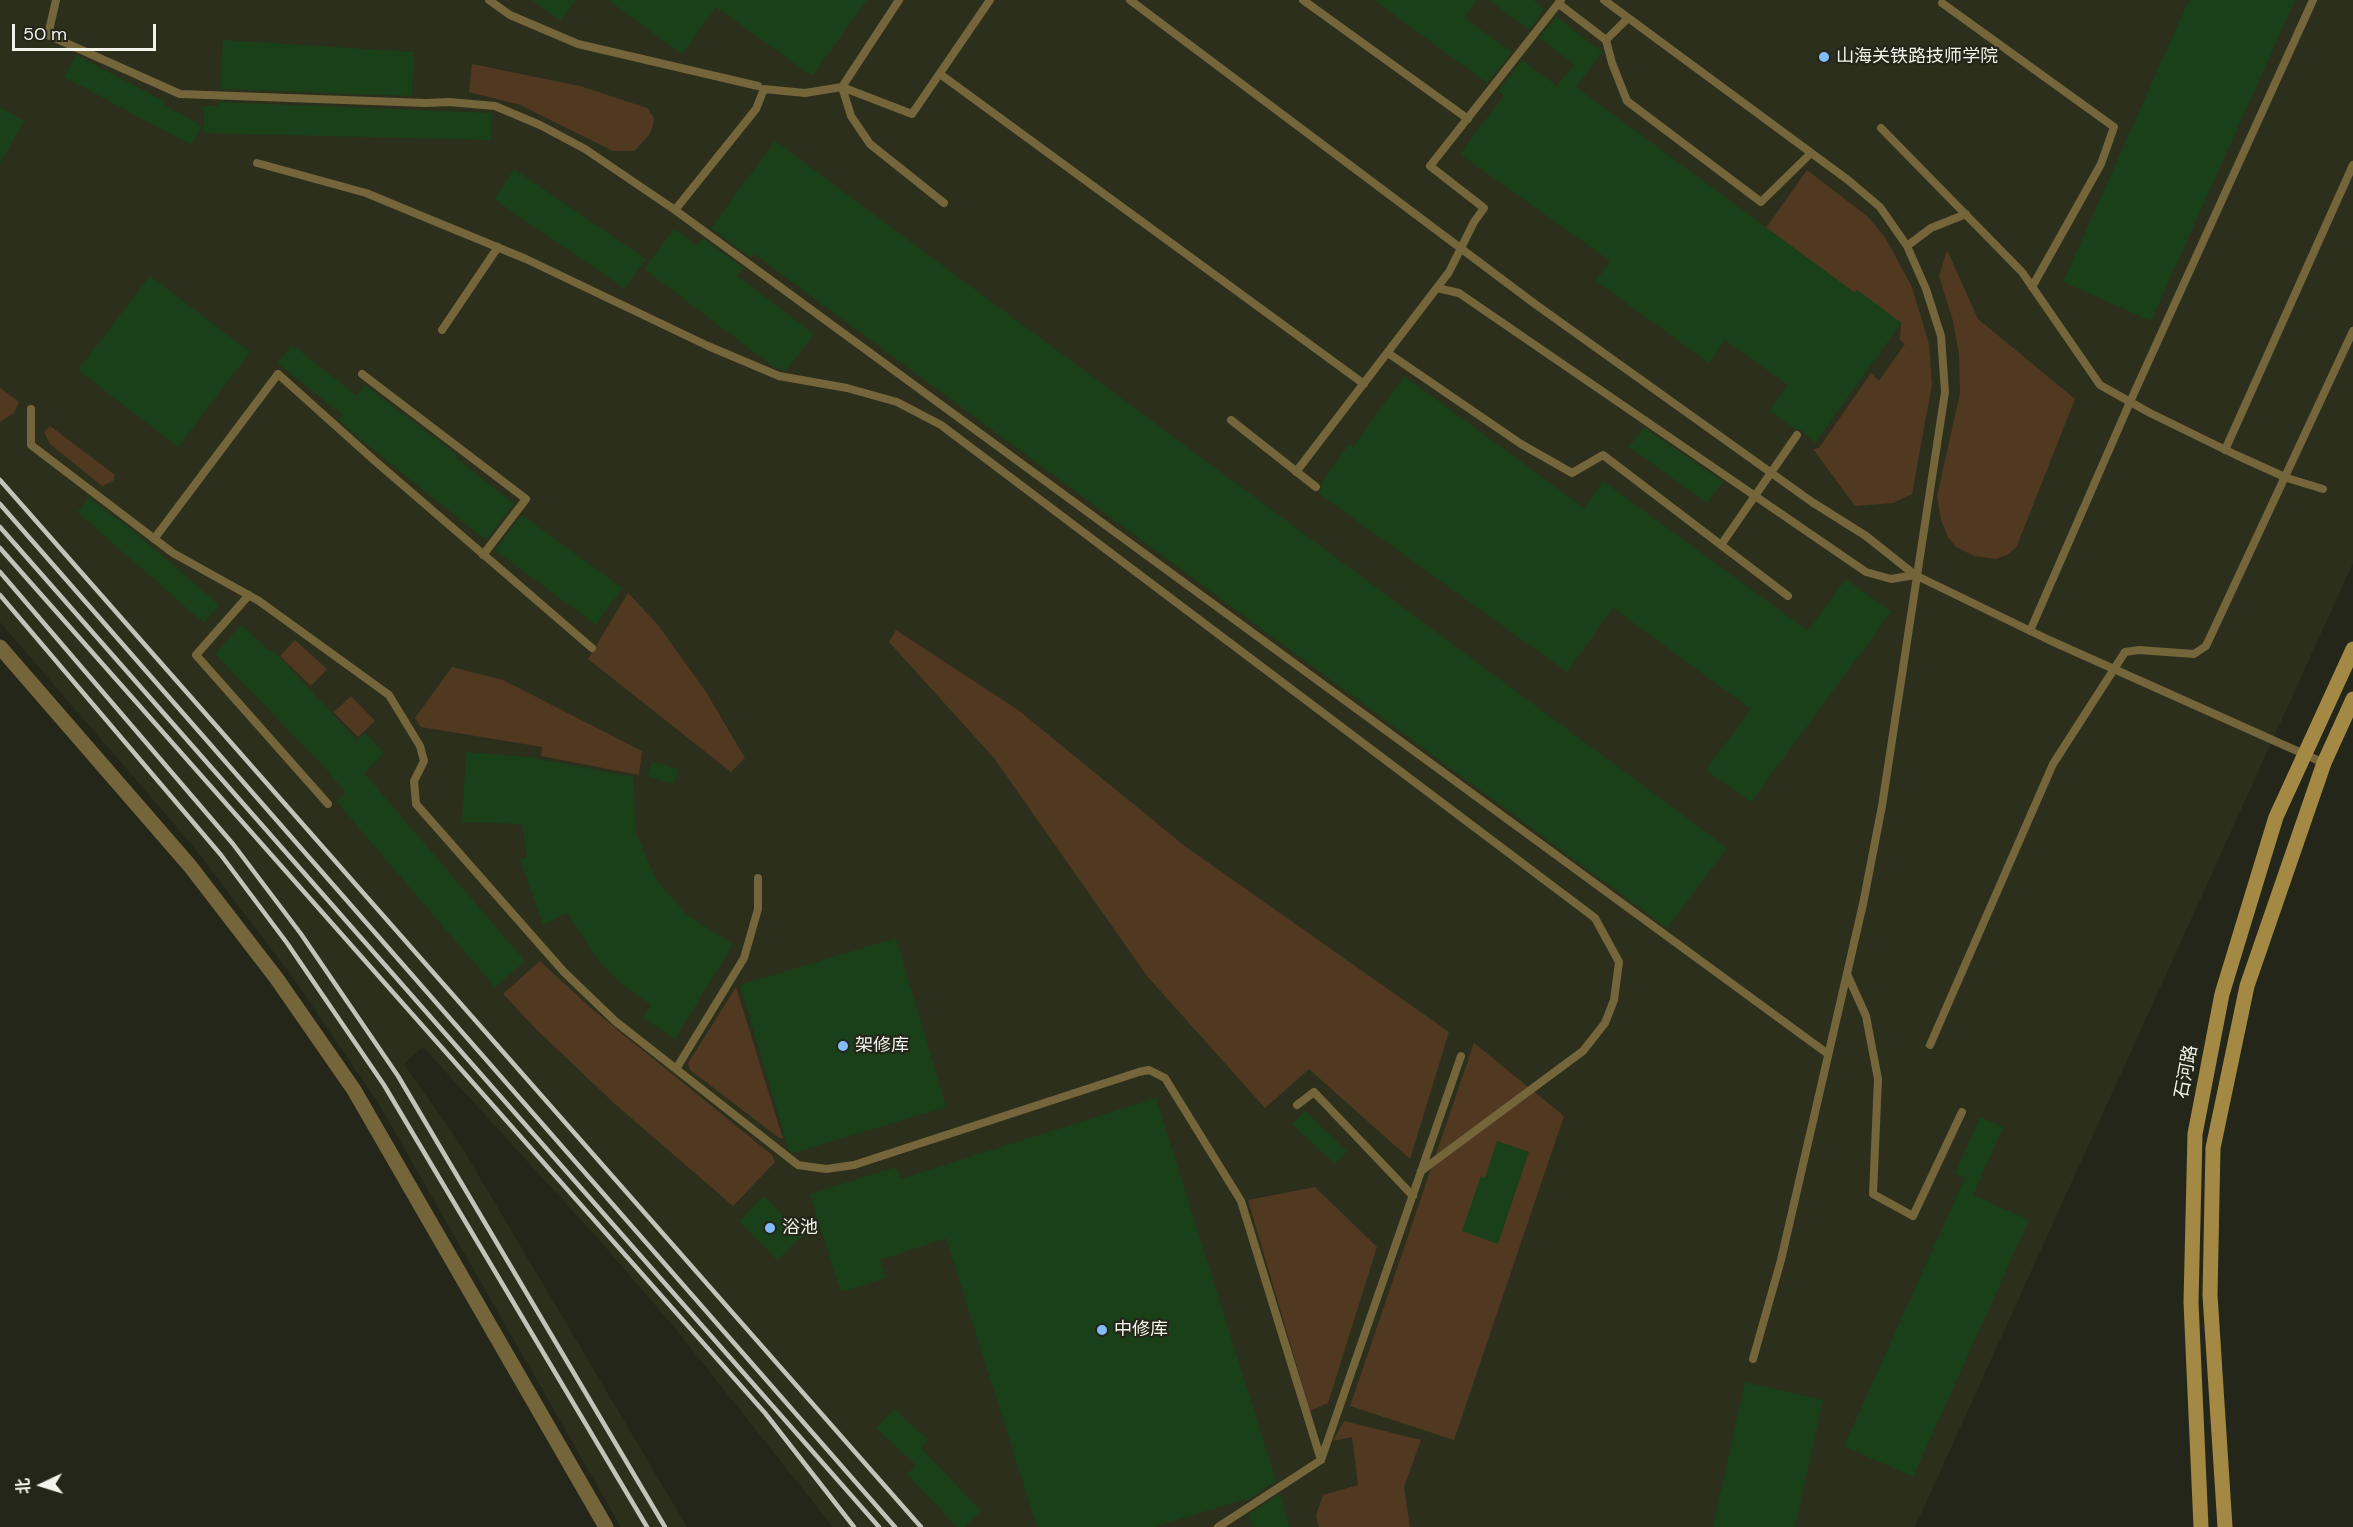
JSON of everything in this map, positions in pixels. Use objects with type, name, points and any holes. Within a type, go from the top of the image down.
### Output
[{"type":"main road","name":"石河路","points":[[2201,1527],[2191,1302],[2195,1134],[2222,994],[2276,817],[2353,649]]},
{"type":"main road","points":[[2225,1527],[2210,1295],[2213,1148],[2247,986],[2324,763],[2353,699]]},
{"type":"street","points":[[0,647],[190,866],[277,979],[354,1090],[606,1527]]},
{"type":"lane","points":[[56,0],[48,35],[180,94],[449,102],[495,106],[540,125],[585,149],[675,210],[1828,1054]]},
{"type":"lane","points":[[489,0],[510,15],[578,44],[758,86]]},
{"type":"lane","points":[[842,87],[899,0]]},
{"type":"lane","points":[[675,210],[756,109],[764,89],[805,93],[842,87],[912,114],[990,0]]},
{"type":"lane","points":[[1130,0],[1535,304],[1769,472],[1866,536],[1916,575],[2030,631],[2324,763]]},
{"type":"lane","points":[[1303,0],[1468,119]]},
{"type":"lane","points":[[1604,0],[1881,207],[1906,246],[1926,289],[1941,336],[1945,392],[1882,806],[1863,904],[1781,1260],[1753,1359]]},
{"type":"lane","points":[[2030,631],[2130,402],[2313,0]]},
{"type":"lane","points":[[1296,472],[1449,272],[1474,222],[1484,208],[1430,166],[1560,2],[1606,40],[1612,63],[1627,101],[1761,202],[1811,153]]},
{"type":"lane","points":[[1942,3],[2114,127],[2101,164],[2032,287]]},
{"type":"lane","points":[[1606,40],[1628,18]]},
{"type":"lane","points":[[940,74],[1364,384]]},
{"type":"lane","points":[[842,87],[851,116],[870,144],[944,203]]},
{"type":"lane","points":[[1881,128],[2022,272],[2100,385],[2225,450],[2287,478],[2323,489]]},
{"type":"lane","points":[[257,163],[366,193],[498,247],[779,376],[847,388],[897,402],[941,425],[1595,918],[1618,962],[1614,1000],[1605,1023],[1582,1051],[1421,1171]]},
{"type":"lane","points":[[2225,450],[2353,165]]},
{"type":"lane","points":[[1906,246],[1930,228],[1966,214]]},
{"type":"lane","points":[[442,330],[498,247]]},
{"type":"lane","points":[[1437,288],[1459,293],[1866,572],[1891,579],[1916,575]]},
{"type":"lane","points":[[1930,1045],[2053,764],[2125,652],[2139,650],[2194,654],[2206,646],[2287,478],[2353,331]]},
{"type":"lane","points":[[1388,353],[1521,444],[1572,472],[1603,455],[1788,596]]},
{"type":"lane","points":[[154,539],[278,374],[592,648]]},
{"type":"lane","points":[[362,374],[526,498],[483,555]]},
{"type":"lane","points":[[31,410],[31,445],[173,553],[249,595],[389,695],[420,746],[424,761],[414,781],[416,804],[564,972],[615,1021],[798,1166],[826,1169],[854,1166],[1139,1072],[1149,1070],[1165,1078],[1241,1201],[1321,1460]]},
{"type":"lane","points":[[1231,420],[1316,488]]},
{"type":"lane","points":[[1721,545],[1755,497],[1769,472],[1797,435]]},
{"type":"lane","points":[[249,595],[196,655],[328,804]]},
{"type":"lane","points":[[676,1069],[744,958],[758,909],[758,878]]},
{"type":"lane","points":[[1846,973],[1866,1016],[1878,1079],[1873,1194],[1913,1216],[1962,1112]]},
{"type":"lane","points":[[1218,1527],[1321,1460],[1461,1056]]},
{"type":"lane","points":[[1298,1105],[1314,1092],[1413,1196]]},
{"type":"shaded area","points":[[0,0],[2353,0],[2353,563],[1915,1527],[833,1527],[678,1332],[601,1242],[423,1047],[404,1064],[460,1144],[687,1527],[621,1527],[380,1106],[292,976],[192,845],[0,622]]},
{"type":"shaded area","points":[[472,64],[580,86],[647,108],[654,118],[653,126],[649,135],[634,151],[613,151],[520,105],[469,92]]},
{"type":"shaded area","points":[[1807,170],[1867,216],[1885,237],[1912,287],[1929,344],[1932,384],[1912,494],[1893,503],[1855,506],[1813,449],[1819,448],[1871,373],[1879,381],[1905,344],[1900,340],[1901,323],[1857,290],[1855,293],[1766,228]]},
{"type":"shaded area","points":[[1947,250],[1978,319],[2075,399],[2016,548],[1996,559],[1974,556],[1956,547],[1948,537],[1941,520],[1937,496],[1960,393],[1959,355],[1953,321],[1939,276]]},
{"type":"shaded area","points":[[0,388],[19,402],[14,413],[0,422]]},
{"type":"shaded area","points":[[50,426],[115,475],[113,481],[102,486],[50,444],[44,432]]},
{"type":"shaded area","points":[[628,593],[658,625],[706,692],[745,758],[731,772],[588,659]]},
{"type":"shaded area","points":[[896,630],[1018,710],[1186,847],[1449,1032],[1410,1159],[1309,1069],[1265,1108],[1147,976],[994,758],[889,642]]},
{"type":"shaded area","points":[[295,640],[327,669],[311,686],[280,656]]},
{"type":"shaded area","points":[[452,667],[503,680],[642,751],[639,775],[541,756],[542,747],[421,727],[415,718]]},
{"type":"shaded area","points":[[351,696],[375,721],[358,737],[334,712]]},
{"type":"shaded area","points":[[540,961],[592,1009],[772,1155],[775,1162],[733,1206],[615,1104],[537,1030],[503,994]]},
{"type":"shaded area","points":[[736,987],[783,1139],[690,1070],[688,1063]]},
{"type":"shaded area","points":[[1474,1043],[1564,1116],[1454,1440],[1350,1406]]},
{"type":"shaded area","points":[[1315,1187],[1377,1247],[1328,1403],[1310,1411],[1248,1200]]},
{"type":"shaded area","points":[[1344,1421],[1421,1440],[1404,1487],[1410,1527],[1319,1527],[1316,1515],[1323,1495],[1358,1485],[1352,1437],[1333,1441]]},
{"type":"building","points":[[532,0],[576,0],[561,21]]},
{"type":"building","points":[[608,0],[867,0],[812,76],[716,7],[682,54]]},
{"type":"building","points":[[1374,0],[1477,0],[1464,18],[1512,52],[1487,83]]},
{"type":"building","points":[[1489,0],[1533,0],[1545,9],[1529,30]]},
{"type":"building","points":[[2189,0],[2295,0],[2151,321],[2063,282]]},
{"type":"building","points":[[1556,17],[1602,52],[1576,87],[1855,293],[1857,290],[1901,323],[1815,443],[1801,430],[1795,429],[1770,411],[1788,385],[1725,340],[1709,363],[1596,281],[1610,261],[1460,154],[1504,95],[1498,91],[1522,60],[1557,86],[1574,64],[1539,38]]},
{"type":"building","points":[[223,40],[414,52],[412,96],[220,89]]},
{"type":"building","points":[[76,55],[164,101],[163,104],[202,126],[191,145],[64,77]]},
{"type":"building","points":[[219,102],[492,113],[491,140],[203,133],[204,106],[219,106]]},
{"type":"building","points":[[0,107],[24,121],[0,164]]},
{"type":"building","points":[[775,141],[1727,848],[1667,928],[754,254],[751,258],[711,228]]},
{"type":"building","points":[[514,169],[646,259],[625,289],[494,199]]},
{"type":"building","points":[[674,229],[697,246],[703,238],[743,268],[737,276],[814,334],[786,371],[774,367],[644,269]]},
{"type":"building","points":[[150,276],[250,352],[178,447],[78,370]]},
{"type":"building","points":[[292,345],[357,396],[365,385],[457,455],[455,457],[514,504],[486,540],[361,440],[339,420],[343,415],[277,363]]},
{"type":"building","points":[[1404,376],[1584,508],[1603,481],[1808,631],[1846,579],[1891,612],[1751,802],[1706,770],[1751,709],[1613,608],[1567,672],[1318,493],[1322,488],[1321,484],[1349,444],[1353,447]]},
{"type":"building","points":[[1644,427],[1723,482],[1707,503],[1629,447]]},
{"type":"building","points":[[89,498],[131,529],[219,605],[204,623],[77,512]]},
{"type":"building","points":[[522,515],[622,588],[596,625],[495,550]]},
{"type":"building","points":[[241,625],[270,651],[272,649],[357,740],[365,733],[384,753],[364,773],[525,961],[495,987],[336,801],[346,793],[326,769],[215,654]]},
{"type":"building","points":[[466,752],[528,757],[633,777],[636,833],[657,881],[687,915],[733,944],[675,1039],[643,1018],[651,1005],[624,986],[600,963],[568,913],[543,925],[520,859],[527,857],[522,824],[462,822]]},
{"type":"building","points":[[652,761],[678,769],[674,784],[648,776]]},
{"type":"building","name":"架修库","points":[[896,938],[946,1107],[793,1153],[789,1150],[740,985]]},
{"type":"building","name":"中修库","points":[[1156,1098],[1276,1481],[1246,1501],[1245,1499],[1155,1527],[1037,1527],[946,1238],[880,1260],[886,1278],[841,1292],[810,1194],[896,1167],[900,1179]]},
{"type":"building","points":[[1305,1111],[1347,1151],[1335,1164],[1292,1124]]},
{"type":"building","points":[[1980,1117],[2003,1127],[1973,1195],[2029,1220],[1913,1477],[1844,1446],[1965,1178],[1955,1174]]},
{"type":"building","points":[[1497,1141],[1529,1152],[1498,1244],[1462,1231],[1481,1176],[1485,1178]]},
{"type":"building","name":"浴池","points":[[764,1196],[802,1236],[777,1260],[739,1221]]},
{"type":"building","points":[[1745,1382],[1823,1400],[1795,1527],[1713,1527]]},
{"type":"building","points":[[894,1409],[928,1440],[921,1448],[981,1511],[965,1527],[957,1527],[907,1474],[916,1465],[876,1428]]},
{"type":"building","points":[[1280,1494],[1289,1527],[1253,1527],[1249,1514]]},
{"type":"railway","points":[[0,480],[921,1527]]},
{"type":"railway","points":[[0,504],[895,1527]]},
{"type":"railway","points":[[0,527],[879,1527]]},
{"type":"railway","points":[[0,548],[765,1413],[854,1527]]},
{"type":"railway","points":[[0,572],[233,844],[301,934],[398,1076],[665,1527]]},
{"type":"railway","points":[[0,595],[221,855],[287,943],[384,1085],[647,1527]]},
{"type":"place","name":"山海关铁路技师学院","points":[[1824,57]]},
{"type":"place","name":"架修库","points":[[843,1046]]},
{"type":"place","name":"浴池","points":[[770,1228]]},
{"type":"place","name":"中修库","points":[[1102,1330]]}]
